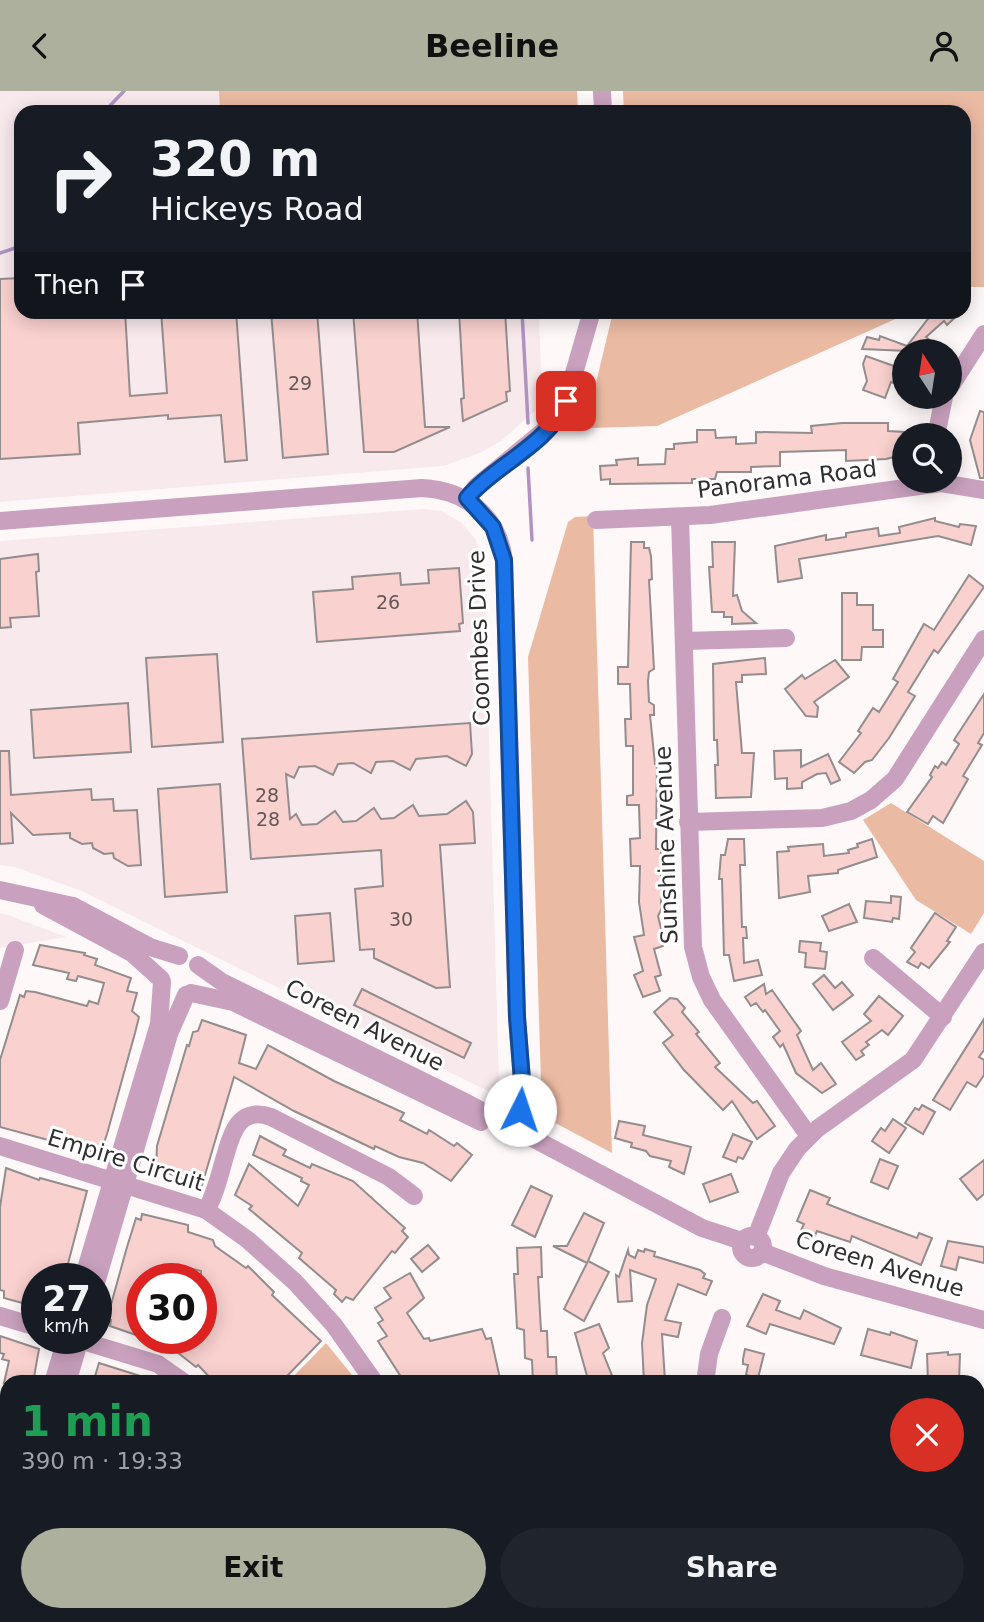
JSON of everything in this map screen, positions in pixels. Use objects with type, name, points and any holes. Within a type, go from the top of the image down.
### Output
[{"type":"street","points":[[0,521],[422,488],[451,492],[467,498],[477,486],[556,422],[566,401],[590,319]]},
{"type":"street","points":[[962,368],[984,334]]},
{"type":"street","name":"Panorama Road","points":[[962,486],[984,490]]},
{"type":"street","name":"Panorama Road","points":[[596,520],[680,517],[892,488]]},
{"type":"street","name":"Coombes Drive","points":[[467,498],[493,527],[504,560],[516,1003],[523,1093],[512,1129]]},
{"type":"street","name":"Sunshine Avenue","points":[[680,517],[692,933],[701,977],[712,1000],[809,1136]]},
{"type":"street","points":[[684,641],[786,638]]},
{"type":"street","points":[[688,822],[821,818],[851,811],[871,800],[895,779],[984,639]]},
{"type":"street","points":[[0,890],[73,906],[150,947],[190,958],[198,965],[200,980],[189,994],[169,1034],[89,1263]]},
{"type":"street","points":[[28,896],[114,943],[161,981],[169,992],[189,994]]},
{"type":"street","points":[[0,1001],[15,950]]},
{"type":"street","points":[[754,1243],[782,1173],[809,1136],[913,1060],[984,952]]},
{"type":"street","points":[[101,1263],[159,1024],[161,981],[165,964],[179,956]]},
{"type":"street","points":[[873,958],[943,1017]]},
{"type":"street","name":"Coreen Avenue","points":[[198,965],[222,982],[461,1100],[702,1228],[754,1243],[824,1276],[984,1320]]},
{"type":"street","name":"Coreen Avenue","points":[[189,994],[223,998],[455,1112],[512,1129]]},
{"type":"street","points":[[206,1210],[217,1190],[237,1125],[246,1117],[257,1114],[271,1117],[389,1177],[414,1196]]},
{"type":"street","name":"Empire Circuit","points":[[0,1146],[206,1210],[248,1240],[296,1282],[334,1325],[369,1375]]},
{"type":"street","points":[[0,1317],[21,1323]]},
{"type":"street","points":[[706,1375],[709,1354],[722,1318]]},
{"type":"street","points":[[112,1350],[158,1364],[173,1375]]},
{"type":"street","points":[[57,1375],[68,1354]]},
{"type":"street","points":[[69,1375],[73,1354]]},
{"type":"shaded area","points":[[0,91],[219,91],[220,105],[14,105],[14,319],[539,319],[542,405],[501,441],[480,453],[443,466],[0,502]]},
{"type":"shaded area","points":[[219,91],[577,91],[578,105],[220,105]]},
{"type":"shaded area","points":[[623,91],[984,91],[984,287],[971,287],[971,105],[624,105]]},
{"type":"shaded area","points":[[611,319],[895,319],[657,426],[590,428],[589,412]]},
{"type":"shaded area","points":[[423,509],[441,511],[462,523],[476,540],[484,565],[499,1084],[488,1091],[84,892],[15,867],[0,865],[0,541]]},
{"type":"shaded area","points":[[593,516],[612,1153],[542,1116],[528,657],[568,522],[575,517]]},
{"type":"shaded area","points":[[891,803],[984,861],[984,913],[971,934],[916,900],[863,820]]},
{"type":"shaded area","points":[[0,913],[5,914],[66,937],[0,948]]},
{"type":"shaded area","points":[[326,1343],[352,1375],[295,1375]]},
{"type":"building","points":[[14,278],[14,319],[125,319],[130,396],[167,393],[162,319],[237,319],[247,460],[225,462],[221,415],[168,419],[168,415],[78,423],[80,454],[0,459],[0,279]]},
{"type":"building","points":[[272,319],[318,319],[328,454],[283,458]]},
{"type":"building","points":[[354,319],[418,319],[425,427],[450,427],[394,452],[364,452]]},
{"type":"building","points":[[459,319],[506,319],[510,391],[506,392],[507,401],[463,421],[461,399],[464,398]]},
{"type":"building","points":[[928,319],[953,319],[947,325],[944,321],[926,337],[928,339],[912,339]]},
{"type":"building","points":[[880,336],[892,340],[892,350],[862,349],[867,337],[879,340]]},
{"type":"building","points":[[866,356],[892,365],[892,382],[885,398],[863,390],[867,381],[863,364]]},
{"type":"building","points":[[980,411],[984,412],[984,478],[980,478],[970,440]]},
{"type":"building","points":[[888,423],[888,431],[892,431],[892,458],[846,461],[846,450],[780,452],[780,466],[751,467],[751,472],[717,472],[715,479],[692,479],[692,483],[610,484],[610,479],[601,480],[600,466],[617,465],[616,460],[638,458],[638,465],[665,464],[666,449],[674,449],[674,444],[697,442],[697,430],[715,430],[716,438],[736,437],[736,444],[756,443],[756,432],[812,433],[811,426]]},
{"type":"building","points":[[935,518],[935,521],[959,527],[960,524],[976,526],[971,545],[938,536],[799,559],[802,578],[778,582],[775,546],[826,535],[826,540],[846,537],[846,533],[878,528],[879,536],[900,533],[899,527]]},
{"type":"building","points":[[631,542],[644,542],[644,548],[649,548],[651,556],[652,579],[649,580],[654,669],[649,672],[648,681],[649,702],[654,705],[654,715],[650,715],[657,764],[656,849],[661,849],[661,910],[658,916],[664,940],[663,946],[654,949],[661,975],[655,977],[660,991],[643,997],[634,975],[643,971],[634,937],[644,935],[639,902],[640,866],[631,866],[630,839],[640,838],[639,805],[627,805],[627,796],[633,795],[633,746],[626,746],[625,719],[631,719],[630,684],[618,684],[618,667],[628,667]]},
{"type":"building","points":[[712,542],[735,542],[733,596],[737,595],[742,611],[756,623],[732,624],[732,617],[724,617],[724,612],[712,612],[709,567],[713,567]]},
{"type":"building","points":[[38,554],[39,571],[36,572],[39,616],[10,618],[11,627],[0,628],[0,559]]},
{"type":"building","points":[[459,568],[463,623],[459,624],[460,631],[317,642],[313,592],[353,589],[352,577],[400,573],[401,585],[429,583],[428,570]]},
{"type":"building","points":[[969,575],[984,587],[938,653],[934,650],[908,692],[915,696],[889,738],[872,760],[865,762],[854,773],[839,762],[861,733],[858,731],[873,708],[879,712],[898,682],[893,679],[924,624],[934,630]]},
{"type":"building","points":[[842,593],[857,593],[857,605],[873,605],[873,630],[883,630],[883,647],[862,647],[861,660],[842,660]]},
{"type":"building","points":[[217,654],[223,742],[152,747],[146,658]]},
{"type":"building","points":[[765,658],[766,674],[742,675],[742,682],[736,682],[742,753],[754,753],[751,797],[716,798],[715,765],[718,765],[717,740],[714,740],[713,664]]},
{"type":"building","points":[[835,660],[849,677],[814,702],[818,707],[817,717],[806,716],[785,689],[802,675],[805,679]]},
{"type":"building","points":[[984,694],[984,733],[978,743],[982,745],[963,776],[968,779],[943,823],[933,816],[928,824],[907,812],[932,777],[930,775],[935,766],[938,768],[942,762],[946,765],[959,744],[954,740]]},
{"type":"building","points":[[128,703],[131,752],[34,758],[31,710]]},
{"type":"building","points":[[470,723],[472,754],[466,766],[447,756],[416,759],[410,770],[393,761],[376,762],[371,773],[353,763],[338,764],[333,775],[315,766],[299,767],[294,778],[286,774],[290,819],[296,814],[302,825],[317,824],[335,811],[343,822],[356,821],[374,808],[381,819],[394,818],[413,805],[419,816],[447,814],[466,801],[473,812],[475,843],[440,845],[450,987],[436,988],[374,958],[374,949],[360,950],[355,889],[383,886],[381,850],[251,859],[242,739]]},
{"type":"building","points":[[801,750],[801,767],[828,754],[840,780],[831,784],[826,773],[817,774],[802,782],[802,788],[787,789],[787,778],[775,779],[774,751]]},
{"type":"building","points":[[0,751],[9,751],[11,795],[91,789],[92,800],[113,799],[114,811],[137,810],[141,865],[128,866],[114,858],[113,853],[104,854],[93,848],[92,843],[82,844],[70,838],[70,833],[33,835],[11,813],[13,843],[0,844]]},
{"type":"building","points":[[220,784],[227,892],[165,897],[158,789]]},
{"type":"building","points":[[728,839],[744,839],[745,865],[740,865],[742,927],[746,927],[747,938],[743,938],[744,963],[758,960],[762,975],[734,981],[729,955],[724,955],[722,879],[719,879],[721,855],[725,855]]},
{"type":"building","points":[[872,839],[877,857],[838,870],[838,873],[808,876],[810,892],[779,898],[777,852],[789,851],[788,847],[823,844],[824,856],[849,853],[848,850],[858,847],[857,844]]},
{"type":"building","points":[[891,896],[901,897],[899,919],[893,918],[892,922],[864,918],[866,901],[891,903]]},
{"type":"building","points":[[849,904],[857,922],[829,931],[822,916]]},
{"type":"building","points":[[330,913],[334,961],[298,964],[295,916]]},
{"type":"building","points":[[935,913],[956,927],[947,941],[950,942],[929,968],[921,963],[918,968],[907,962],[915,952],[911,948]]},
{"type":"building","points":[[800,941],[821,943],[820,951],[827,952],[825,969],[805,967],[806,953],[799,952]]},
{"type":"building","points":[[40,945],[85,953],[84,955],[97,959],[95,965],[131,978],[127,991],[137,993],[132,1011],[139,1017],[135,1033],[107,1134],[102,1149],[97,1148],[96,1153],[0,1127],[0,1060],[20,995],[24,997],[26,991],[35,992],[87,1006],[89,1001],[98,1004],[104,983],[78,976],[76,981],[67,979],[69,973],[33,965]]},
{"type":"building","points":[[824,975],[835,988],[842,982],[853,995],[833,1010],[813,984]]},
{"type":"building","points":[[764,984],[766,994],[772,990],[801,1031],[797,1035],[813,1070],[821,1063],[836,1084],[822,1093],[796,1073],[783,1044],[780,1047],[773,1037],[780,1031],[765,1010],[763,1012],[756,1003],[751,1006],[745,997]]},
{"type":"building","points":[[362,989],[471,1043],[464,1058],[354,1005]]},
{"type":"building","points":[[879,996],[903,1016],[888,1035],[882,1030],[866,1042],[869,1045],[861,1051],[864,1055],[856,1060],[842,1042],[871,1021],[864,1014]]},
{"type":"building","points":[[670,998],[677,999],[685,1008],[682,1012],[699,1032],[696,1034],[720,1063],[715,1067],[753,1103],[757,1101],[775,1126],[757,1139],[732,1101],[723,1110],[684,1070],[663,1043],[673,1035],[654,1012]]},
{"type":"building","points":[[984,1019],[984,1050],[979,1057],[984,1060],[984,1075],[976,1087],[967,1082],[950,1110],[933,1100]]},
{"type":"building","points":[[202,1020],[246,1035],[239,1063],[256,1069],[268,1045],[334,1081],[404,1113],[400,1120],[427,1134],[429,1130],[454,1146],[457,1143],[472,1155],[451,1181],[423,1163],[399,1157],[375,1146],[374,1149],[294,1111],[234,1077],[202,1185],[156,1169],[157,1146],[187,1045],[189,1046],[193,1032],[198,1031]]},
{"type":"building","points":[[922,1105],[935,1112],[923,1134],[905,1123],[915,1108],[919,1110]]},
{"type":"building","points":[[893,1119],[906,1128],[889,1153],[872,1141],[881,1128],[885,1131]]},
{"type":"building","points":[[619,1121],[645,1126],[643,1135],[691,1147],[684,1174],[669,1167],[671,1161],[650,1156],[646,1151],[631,1147],[632,1143],[615,1138]]},
{"type":"building","points":[[733,1134],[752,1142],[743,1159],[738,1157],[736,1162],[723,1157]]},
{"type":"building","points":[[260,1136],[286,1150],[283,1155],[310,1168],[312,1164],[353,1181],[405,1228],[402,1231],[408,1237],[395,1253],[392,1251],[353,1300],[346,1297],[342,1302],[334,1294],[336,1290],[299,1258],[302,1253],[249,1209],[252,1206],[235,1195],[249,1164],[298,1206],[309,1185],[301,1181],[302,1178],[253,1155]]},
{"type":"building","points":[[880,1159],[898,1166],[888,1189],[871,1182]]},
{"type":"building","points":[[984,1160],[984,1194],[977,1200],[960,1179]]},
{"type":"building","points":[[6,1168],[39,1180],[40,1178],[87,1191],[68,1263],[21,1263],[21,1303],[4,1298],[4,1291],[0,1290],[0,1207]]},
{"type":"building","points":[[731,1174],[738,1192],[710,1202],[703,1184]]},
{"type":"building","points":[[531,1186],[552,1196],[535,1237],[512,1225]]},
{"type":"building","points":[[810,1190],[830,1198],[827,1204],[917,1238],[919,1233],[932,1238],[921,1265],[852,1236],[850,1242],[817,1231],[813,1240],[799,1235],[804,1224],[797,1221]]},
{"type":"building","points":[[584,1213],[604,1223],[588,1261],[609,1272],[584,1321],[564,1309],[587,1263],[553,1246],[567,1246]]},
{"type":"building","points":[[142,1214],[188,1225],[188,1232],[213,1240],[215,1246],[246,1268],[248,1266],[274,1292],[272,1295],[321,1341],[288,1375],[207,1375],[198,1365],[196,1367],[179,1354],[217,1354],[217,1263],[126,1263],[126,1332],[112,1327],[112,1301],[136,1218],[141,1220]]},
{"type":"building","points":[[948,1241],[984,1247],[984,1263],[959,1257],[956,1270],[941,1266]]},
{"type":"building","points":[[428,1245],[439,1258],[422,1272],[411,1259]]},
{"type":"building","points":[[541,1247],[542,1277],[538,1277],[541,1331],[547,1331],[548,1357],[556,1357],[557,1375],[533,1375],[532,1360],[525,1358],[524,1330],[517,1328],[514,1274],[518,1274],[517,1248]]},
{"type":"building","points":[[645,1249],[655,1252],[654,1256],[700,1270],[705,1274],[703,1278],[712,1281],[706,1295],[678,1284],[665,1320],[681,1323],[678,1337],[662,1334],[665,1375],[644,1375],[642,1343],[647,1305],[656,1279],[630,1270],[632,1301],[618,1302],[616,1275],[619,1277],[628,1250],[629,1255],[635,1258],[638,1250],[644,1252]]},
{"type":"building","points":[[410,1273],[424,1298],[407,1313],[424,1339],[429,1338],[430,1341],[482,1329],[486,1339],[491,1338],[499,1375],[400,1375],[378,1341],[387,1336],[378,1323],[383,1320],[375,1308],[391,1298],[384,1288]]},
{"type":"building","points":[[763,1294],[780,1301],[776,1310],[800,1319],[804,1310],[841,1328],[834,1344],[770,1324],[766,1334],[747,1326]]},
{"type":"building","points":[[599,1324],[609,1348],[603,1353],[612,1375],[587,1375],[575,1333]]},
{"type":"building","points":[[868,1329],[890,1335],[891,1332],[917,1341],[911,1368],[861,1355]]},
{"type":"building","points":[[0,1336],[21,1343],[21,1354],[38,1354],[34,1375],[6,1375],[9,1361],[2,1359],[4,1354],[0,1353]]},
{"type":"building","points":[[745,1349],[764,1354],[759,1375],[746,1375],[748,1365],[743,1364]]},
{"type":"building","points":[[927,1354],[960,1354],[959,1375],[928,1375]]},
{"type":"building","points":[[99,1363],[137,1375],[95,1375]]},
{"type":"waterway","points":[[111,105],[124,91]]},
{"type":"waterway","points":[[0,253],[14,248]]},
{"type":"waterway","points":[[522,319],[528,423]]},
{"type":"waterway","points":[[528,468],[532,540]]},
{"type":"route","points":[[520,1110],[523,1093],[517,1017],[509,793],[504,560],[499,537],[486,517],[467,498],[477,486],[551,427],[566,401]]}]
